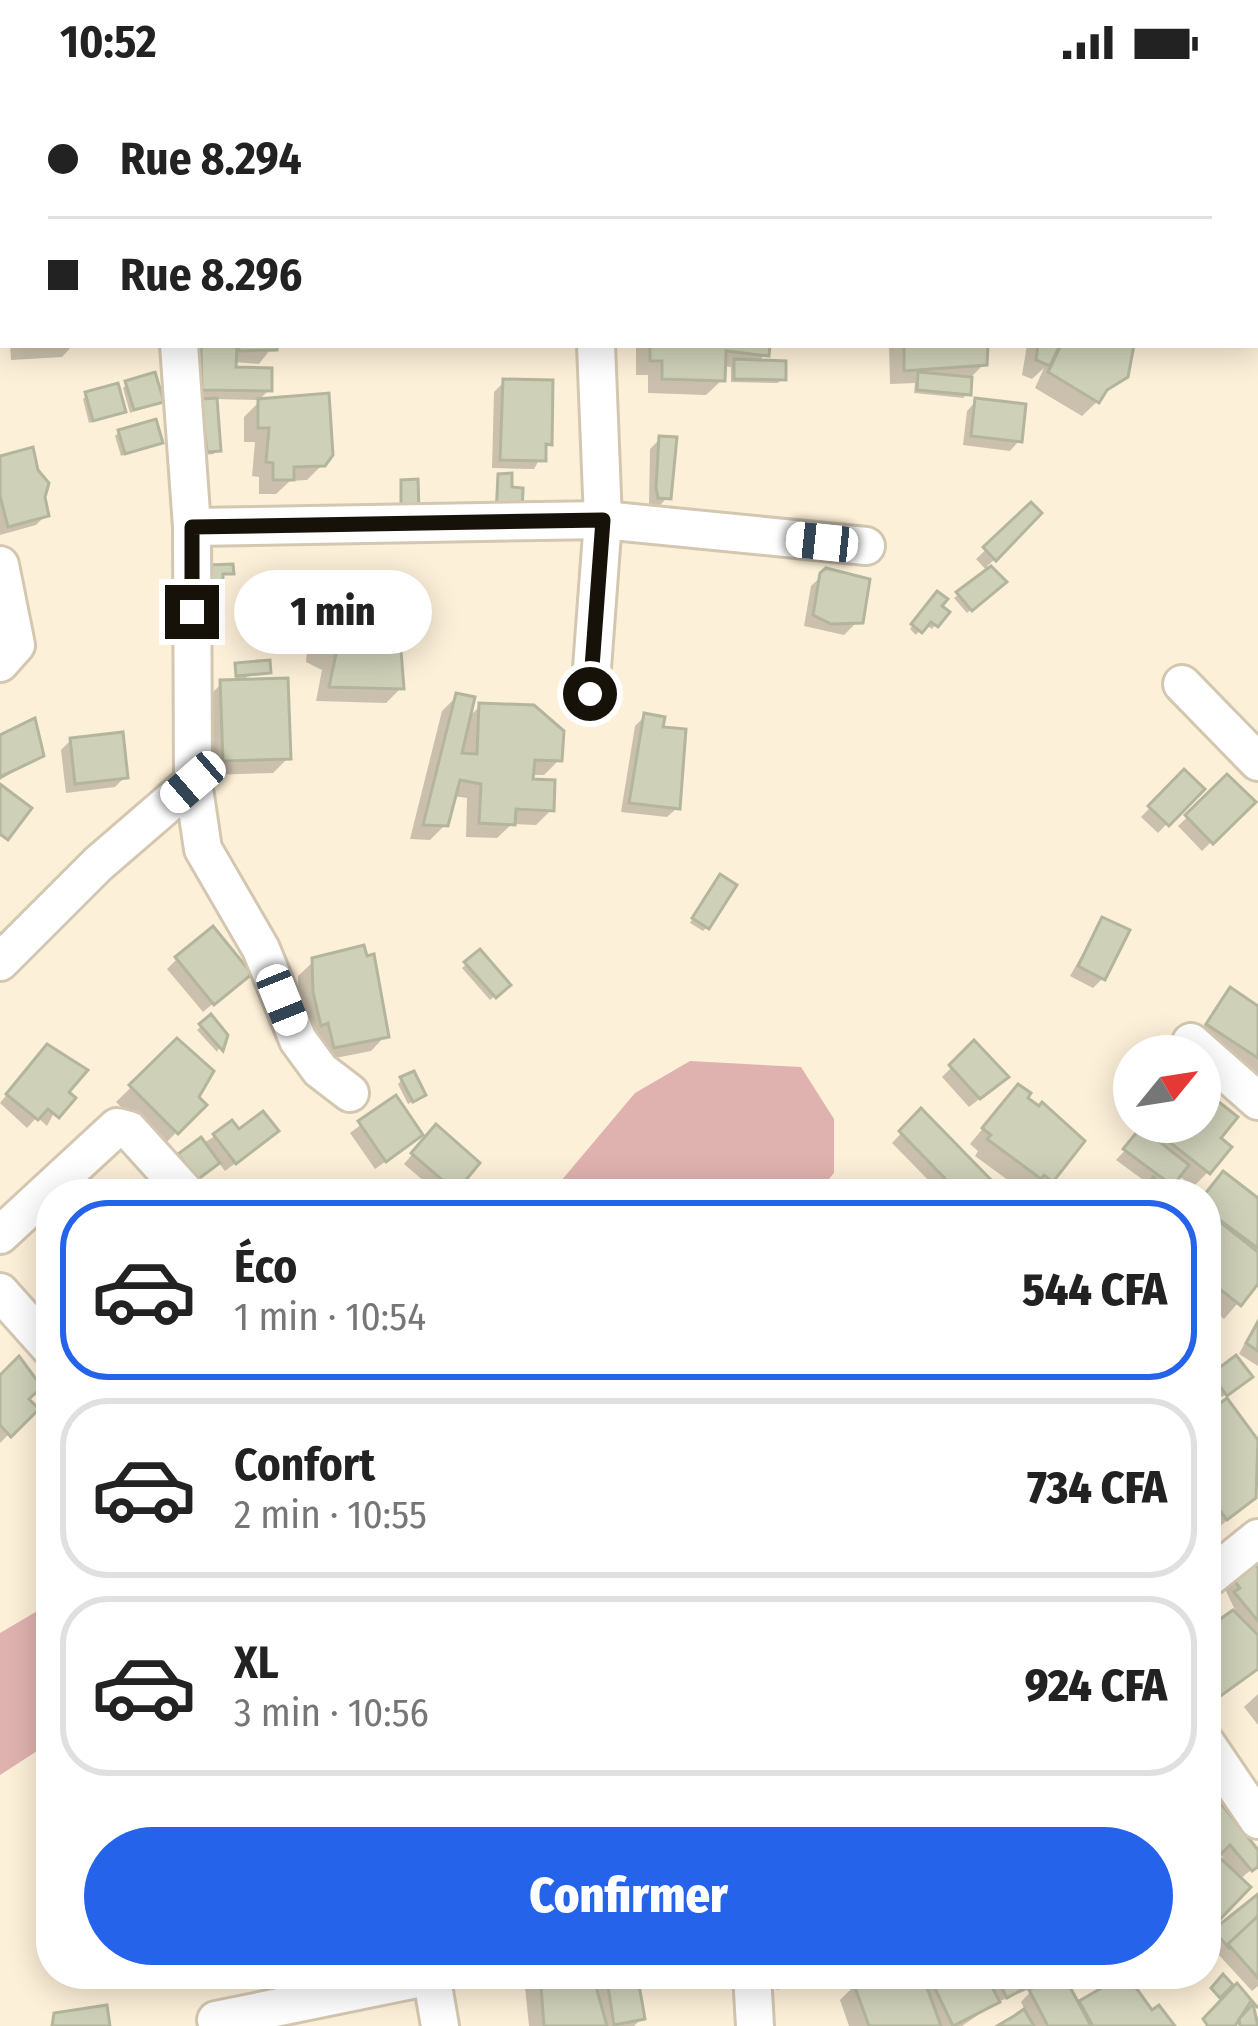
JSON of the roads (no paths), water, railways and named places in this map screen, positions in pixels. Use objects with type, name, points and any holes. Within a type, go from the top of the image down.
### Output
[{"type":"street","points":[[179,348],[192,527],[193,782],[203,849],[261,949],[298,1040],[320,1070],[350,1093]]},
{"type":"street","points":[[590,694],[603,520],[596,348]]},
{"type":"street","points":[[192,527],[603,520],[866,546]]},
{"type":"street","points":[[0,566],[16,645],[0,663]]},
{"type":"street","points":[[1182,684],[1258,762]]},
{"type":"street","points":[[0,962],[98,864],[193,782]]},
{"type":"street","points":[[1221,1068],[1258,1101]]},
{"type":"street","points":[[61,1179],[117,1127],[129,1130],[174,1179]]},
{"type":"street","points":[[0,1235],[36,1202]]},
{"type":"street","points":[[0,1292],[36,1332]]},
{"type":"street","points":[[1221,1568],[1258,1538]]},
{"type":"street","points":[[1221,1765],[1258,1820]]},
{"type":"street","points":[[216,2020],[364,1989]]},
{"type":"street","points":[[433,1989],[440,2026]]},
{"type":"street","points":[[753,1989],[754,2026]]}]
